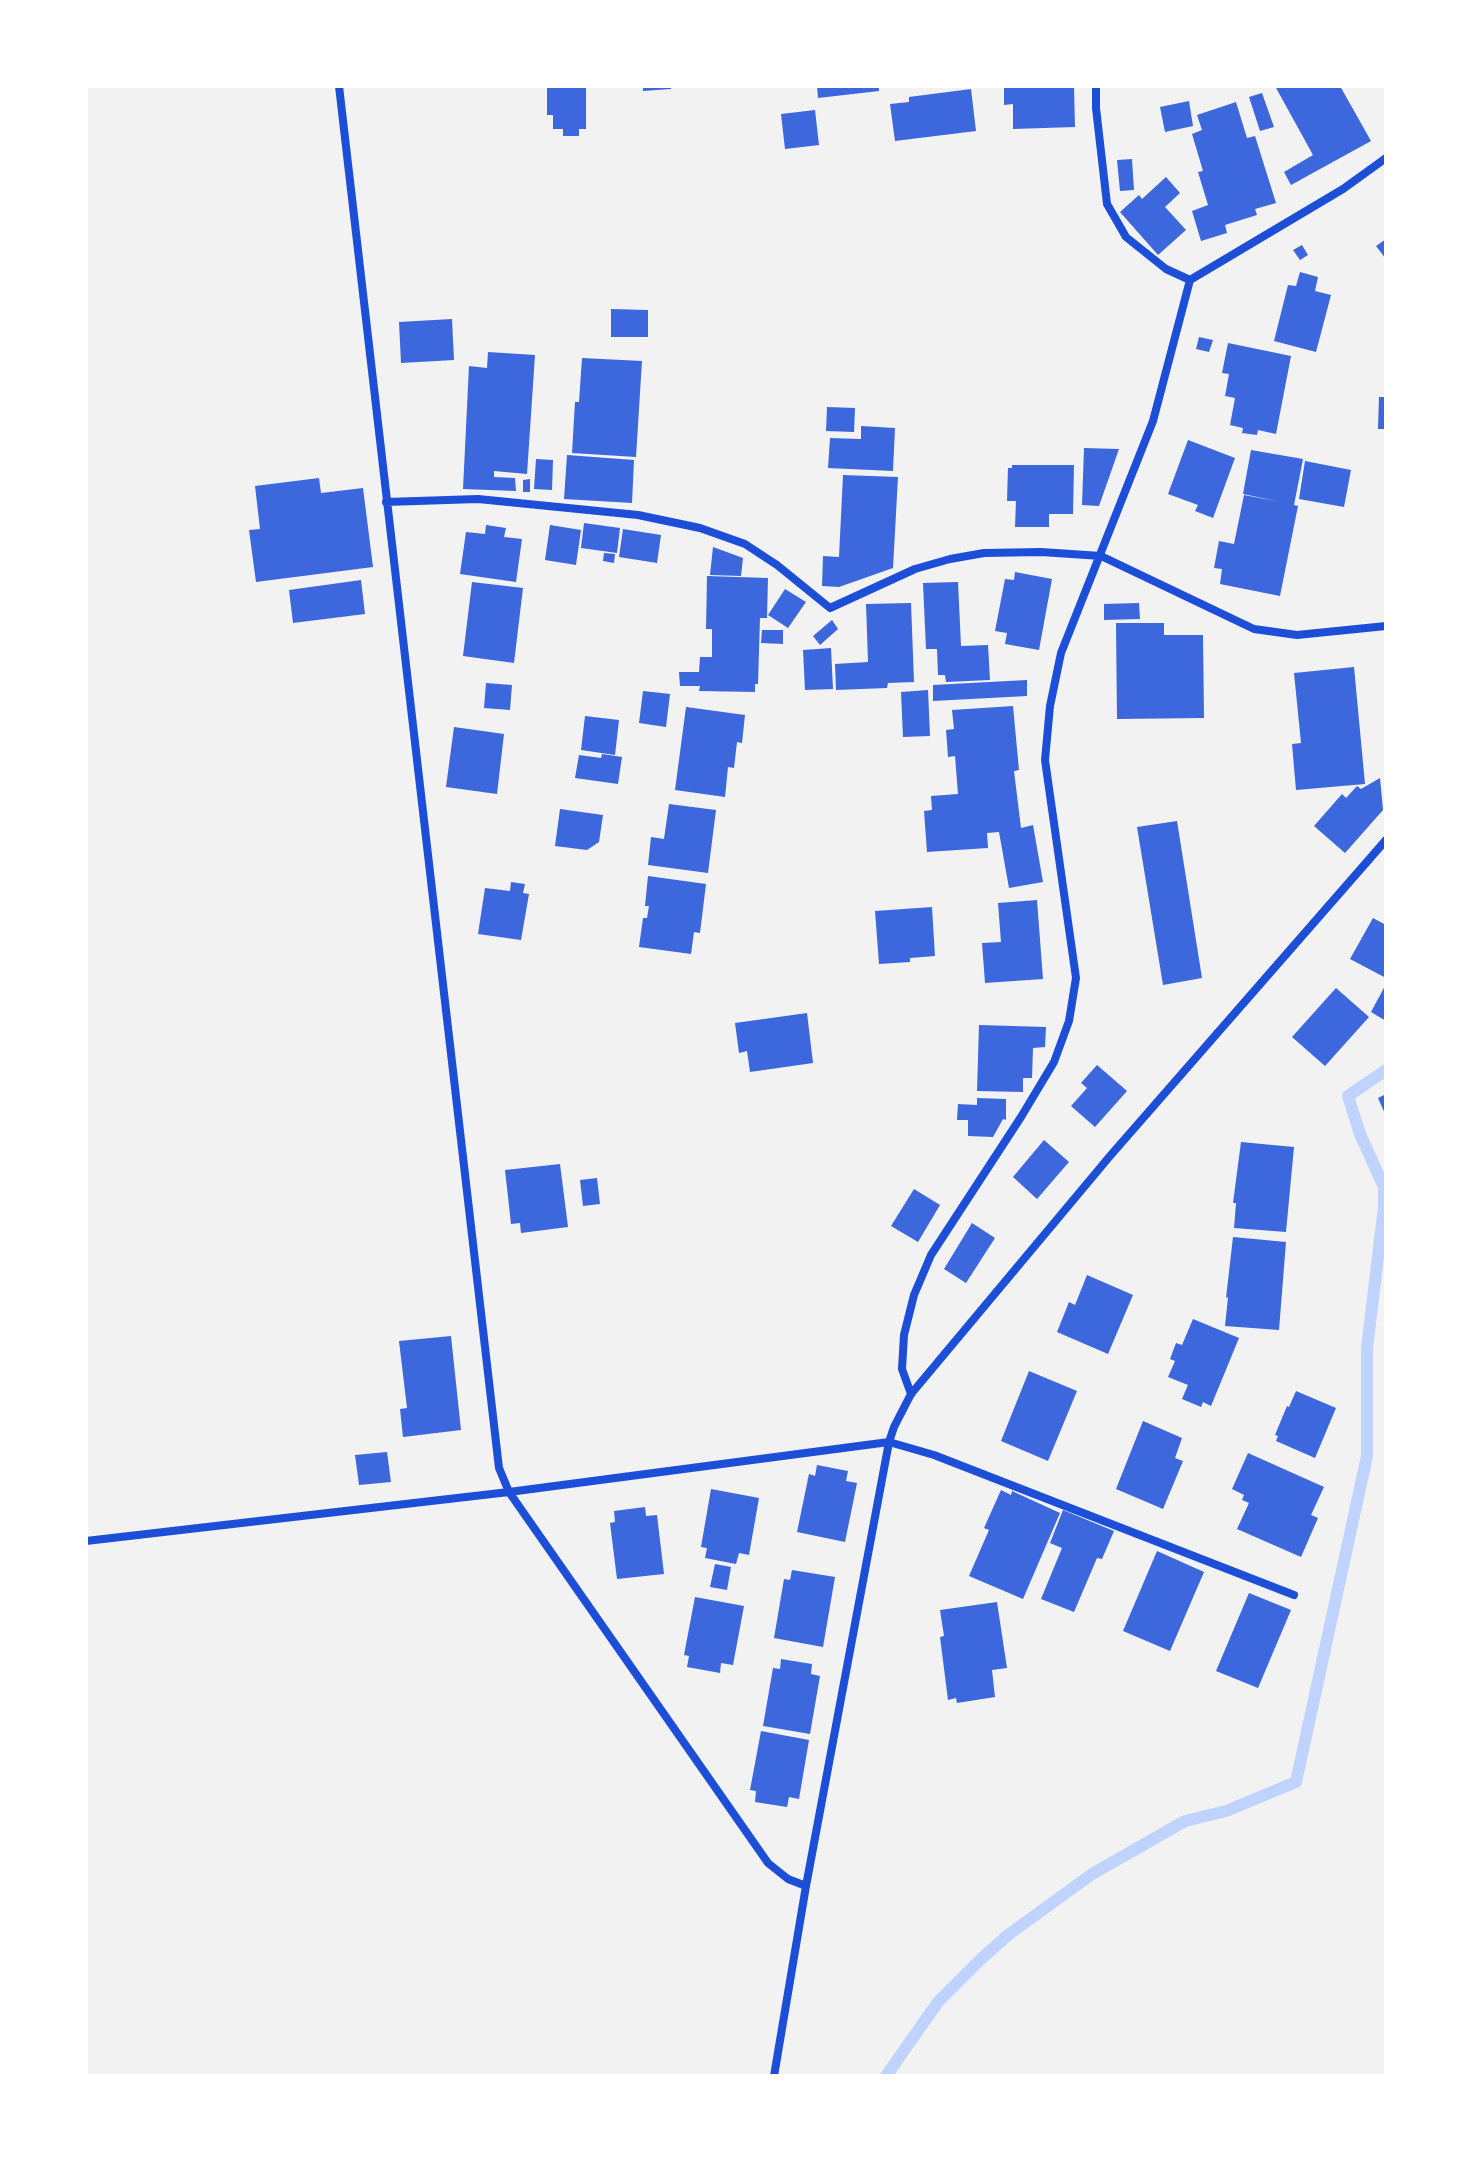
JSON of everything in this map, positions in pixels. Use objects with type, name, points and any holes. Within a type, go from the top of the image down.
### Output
[{"type":"street","points":[[339,86],[499,1468],[509,1492],[768,1863],[788,1879],[806,1886]]},
{"type":"street","points":[[1096,86],[1107,204],[1126,237],[1166,269],[1190,280]]},
{"type":"street","points":[[911,1394],[902,1369],[904,1335],[914,1295],[931,1255],[1054,1062],[1069,1021],[1076,978],[1045,760],[1050,706],[1061,653],[1153,421],[1190,280],[1343,189],[1386,158]]},
{"type":"street","points":[[386,502],[478,499],[638,515],[700,528],[745,544],[777,565],[830,608],[915,569],[984,553],[1013,553],[1101,556],[1254,629],[1297,635],[1386,626]]},
{"type":"street","points":[[774,2076],[806,1886],[894,1427],[911,1394],[1110,1156],[1386,840]]},
{"type":"street","points":[[86,1541],[509,1492],[889,1442],[934,1455],[1294,1595]]},
{"type":"building","points":[[547,86],[586,86],[586,129],[579,129],[579,136],[563,136],[563,129],[553,129],[553,115],[547,115]]},
{"type":"building","points":[[643,86],[671,86],[671,89],[643,91]]},
{"type":"building","points":[[817,86],[879,86],[879,91],[818,98]]},
{"type":"building","points":[[1004,86],[1074,86],[1075,127],[1013,129],[1013,104],[1004,105]]},
{"type":"building","points":[[1275,86],[1340,86],[1371,141],[1291,185],[1284,172],[1313,155]]},
{"type":"building","points":[[971,89],[976,131],[895,141],[890,104],[909,102],[909,97]]},
{"type":"building","points":[[1262,93],[1274,127],[1260,131],[1249,97]]},
{"type":"building","points":[[1189,101],[1193,126],[1165,132],[1160,107]]},
{"type":"building","points":[[1236,102],[1247,138],[1255,136],[1276,203],[1255,209],[1257,215],[1225,225],[1227,233],[1201,241],[1192,211],[1208,205],[1198,172],[1203,171],[1192,134],[1202,130],[1197,115]]},
{"type":"building","points":[[815,110],[819,145],[785,149],[781,114]]},
{"type":"building","points":[[1132,159],[1134,190],[1120,191],[1117,160]]},
{"type":"building","points":[[1166,177],[1180,193],[1165,207],[1186,230],[1158,255],[1120,212],[1139,195],[1142,199]]},
{"type":"building","points":[[1386,239],[1386,259],[1376,246]]},
{"type":"building","points":[[1302,245],[1308,255],[1300,260],[1293,250]]},
{"type":"building","points":[[1300,272],[1318,277],[1315,291],[1331,295],[1316,352],[1274,341],[1288,285],[1296,286]]},
{"type":"building","points":[[611,309],[648,310],[648,337],[611,337]]},
{"type":"building","points":[[452,319],[454,360],[401,363],[399,322]]},
{"type":"building","points":[[1199,337],[1213,340],[1209,352],[1196,349]]},
{"type":"building","points":[[1228,343],[1291,356],[1276,434],[1258,430],[1257,435],[1242,433],[1243,428],[1230,425],[1235,398],[1225,396],[1229,374],[1222,373]]},
{"type":"building","points":[[488,352],[535,355],[527,474],[494,471],[494,477],[515,478],[516,491],[463,489],[469,366],[487,368]]},
{"type":"building","points":[[582,358],[642,361],[636,457],[572,453]]},
{"type":"building","points":[[1379,397],[1386,397],[1386,429],[1378,429]]},
{"type":"building","points":[[827,407],[855,408],[854,432],[826,431]]},
{"type":"building","points":[[861,426],[895,428],[893,471],[828,468],[830,438],[861,439]]},
{"type":"building","points":[[1188,440],[1235,458],[1213,518],[1195,511],[1198,505],[1168,494]]},
{"type":"building","points":[[1084,448],[1119,449],[1099,506],[1082,505]]},
{"type":"building","points":[[1251,450],[1303,459],[1294,505],[1298,506],[1280,596],[1220,584],[1222,569],[1214,568],[1219,541],[1234,544],[1244,495],[1281,502],[1243,494]]},
{"type":"building","points":[[567,455],[634,460],[632,503],[564,499]]},
{"type":"building","points":[[536,459],[553,460],[552,490],[534,489]]},
{"type":"building","points":[[1305,461],[1351,470],[1344,507],[1299,499]]},
{"type":"building","points":[[1012,465],[1074,465],[1073,514],[1049,514],[1049,527],[1015,527],[1016,501],[1007,501],[1008,468]]},
{"type":"building","points":[[843,475],[898,477],[893,568],[839,587],[822,586],[823,556],[839,557]]},
{"type":"building","points":[[319,478],[321,493],[363,488],[373,567],[256,582],[249,530],[260,529],[255,486]]},
{"type":"building","points":[[530,479],[530,492],[523,492],[523,480]]},
{"type":"building","points":[[584,523],[620,528],[617,553],[581,548]]},
{"type":"building","points":[[486,525],[506,528],[504,537],[522,539],[516,582],[460,574],[466,532],[485,534]]},
{"type":"building","points":[[550,525],[581,530],[576,565],[545,560]]},
{"type":"building","points":[[623,529],[661,535],[657,563],[619,557]]},
{"type":"building","points":[[713,547],[743,558],[741,576],[710,575]]},
{"type":"building","points":[[604,553],[615,554],[614,563],[603,561]]},
{"type":"building","points":[[1015,572],[1052,579],[1039,650],[1005,644],[1007,633],[995,631],[1005,579],[1014,580]]},
{"type":"building","points":[[707,576],[768,578],[767,618],[760,618],[758,684],[755,684],[755,692],[699,691],[700,686],[680,686],[679,672],[699,672],[700,657],[712,657],[712,629],[706,629]]},
{"type":"building","points":[[361,580],[365,614],[293,623],[289,590]]},
{"type":"building","points":[[472,582],[523,588],[514,663],[463,656]]},
{"type":"building","points":[[958,582],[961,646],[988,645],[990,680],[946,682],[945,675],[938,675],[937,649],[926,649],[923,583]]},
{"type":"building","points":[[785,589],[806,602],[788,628],[768,615]]},
{"type":"building","points":[[911,603],[914,682],[888,683],[887,688],[836,690],[835,664],[868,662],[866,604]]},
{"type":"building","points":[[1139,603],[1140,619],[1104,620],[1104,604]]},
{"type":"building","points":[[832,620],[838,629],[820,645],[813,636]]},
{"type":"building","points":[[1116,623],[1164,623],[1164,635],[1203,635],[1204,718],[1117,719]]},
{"type":"building","points":[[762,630],[783,630],[783,644],[761,643]]},
{"type":"building","points":[[831,648],[833,689],[805,690],[803,650]]},
{"type":"building","points":[[1354,667],[1365,784],[1296,790],[1292,744],[1301,743],[1294,673]]},
{"type":"building","points":[[1027,680],[1027,696],[933,701],[933,685]]},
{"type":"building","points":[[486,683],[512,685],[510,710],[484,708]]},
{"type":"building","points":[[928,690],[930,736],[903,737],[901,692]]},
{"type":"building","points":[[643,691],[670,694],[666,727],[639,723]]},
{"type":"building","points":[[1013,706],[1019,770],[1014,771],[1021,828],[1033,825],[1043,882],[1009,888],[999,832],[987,833],[988,848],[927,852],[924,811],[932,810],[931,796],[958,794],[955,756],[948,757],[946,730],[954,729],[952,710]]},
{"type":"building","points":[[686,707],[745,715],[742,743],[737,742],[734,768],[728,767],[725,797],[675,790]]},
{"type":"building","points":[[585,716],[619,720],[615,755],[581,750]]},
{"type":"building","points":[[454,727],[504,734],[497,794],[446,787]]},
{"type":"building","points":[[602,754],[622,757],[618,784],[575,778],[579,755],[601,758]]},
{"type":"building","points":[[1380,778],[1383,810],[1345,853],[1314,826],[1342,794],[1346,798],[1357,786],[1361,789]]},
{"type":"building","points":[[669,804],[716,810],[708,873],[648,865],[651,837],[664,839]]},
{"type":"building","points":[[560,809],[603,815],[599,842],[587,850],[555,846]]},
{"type":"building","points":[[1177,821],[1202,978],[1163,985],[1137,827]]},
{"type":"building","points":[[648,876],[706,884],[700,933],[694,932],[691,954],[639,947],[643,918],[647,918],[649,906],[645,906]]},
{"type":"building","points":[[511,882],[525,884],[523,893],[529,894],[521,940],[478,934],[485,888],[510,891]]},
{"type":"building","points":[[1037,900],[1043,979],[985,983],[982,943],[1001,942],[998,903]]},
{"type":"building","points":[[932,907],[935,956],[910,958],[910,962],[879,964],[875,911]]},
{"type":"building","points":[[1373,918],[1386,925],[1386,978],[1350,959]]},
{"type":"building","points":[[1386,984],[1386,1021],[1371,1012]]},
{"type":"building","points":[[1336,988],[1369,1017],[1325,1066],[1292,1037]]},
{"type":"building","points":[[807,1013],[813,1063],[750,1072],[747,1051],[739,1053],[735,1023]]},
{"type":"building","points":[[979,1025],[1046,1027],[1045,1047],[1033,1048],[1032,1078],[1023,1078],[1023,1092],[977,1091]]},
{"type":"building","points":[[1097,1065],[1127,1091],[1095,1127],[1071,1106],[1087,1088],[1081,1083]]},
{"type":"building","points":[[1386,1094],[1386,1116],[1378,1098]]},
{"type":"building","points":[[977,1098],[1006,1099],[1006,1120],[1003,1119],[993,1137],[968,1136],[968,1120],[957,1120],[958,1104],[977,1105]]},
{"type":"building","points":[[1044,1140],[1069,1162],[1037,1199],[1013,1177]]},
{"type":"building","points":[[1241,1142],[1294,1147],[1286,1232],[1234,1228],[1236,1203],[1233,1203]]},
{"type":"building","points":[[560,1164],[568,1227],[521,1233],[520,1223],[511,1224],[505,1170]]},
{"type":"building","points":[[597,1178],[600,1204],[583,1206],[580,1180]]},
{"type":"building","points":[[914,1189],[940,1205],[918,1242],[891,1226]]},
{"type":"building","points":[[972,1223],[995,1238],[966,1283],[944,1269]]},
{"type":"building","points":[[1233,1237],[1286,1242],[1279,1330],[1225,1326]]},
{"type":"building","points":[[1087,1275],[1133,1295],[1108,1354],[1057,1332],[1069,1302],[1075,1305]]},
{"type":"building","points":[[1193,1319],[1239,1338],[1211,1406],[1203,1402],[1201,1407],[1182,1399],[1188,1385],[1168,1377],[1175,1361],[1170,1359],[1176,1343],[1182,1345]]},
{"type":"building","points":[[451,1336],[461,1430],[403,1437],[400,1409],[407,1408],[399,1341]]},
{"type":"building","points":[[1029,1371],[1077,1391],[1048,1461],[1001,1441]]},
{"type":"building","points":[[1296,1391],[1336,1408],[1315,1458],[1276,1441],[1278,1436],[1275,1435]]},
{"type":"building","points":[[1143,1421],[1182,1438],[1175,1458],[1183,1461],[1163,1509],[1116,1489]]},
{"type":"building","points":[[387,1452],[391,1482],[359,1485],[355,1455]]},
{"type":"building","points":[[1248,1453],[1324,1487],[1311,1515],[1318,1518],[1301,1557],[1237,1529],[1249,1503],[1242,1500],[1244,1495],[1232,1489]]},
{"type":"building","points":[[817,1465],[848,1471],[846,1481],[857,1483],[845,1542],[797,1532],[809,1474],[815,1476]]},
{"type":"building","points":[[711,1489],[759,1498],[749,1555],[739,1553],[736,1564],[705,1558],[707,1548],[701,1547]]},
{"type":"building","points":[[1001,1490],[1011,1495],[1012,1491],[1060,1513],[1023,1599],[969,1576],[989,1530],[984,1528]]},
{"type":"building","points":[[645,1507],[646,1516],[657,1515],[664,1574],[617,1579],[610,1523],[615,1522],[614,1511]]},
{"type":"building","points":[[1063,1510],[1114,1531],[1102,1559],[1097,1558],[1074,1612],[1041,1599],[1062,1548],[1050,1543]]},
{"type":"building","points":[[1157,1551],[1204,1572],[1170,1651],[1123,1631]]},
{"type":"building","points":[[715,1564],[731,1567],[727,1590],[710,1587]]},
{"type":"building","points":[[792,1570],[835,1577],[823,1647],[774,1638],[784,1579],[790,1580]]},
{"type":"building","points":[[1249,1593],[1291,1610],[1258,1688],[1216,1671]]},
{"type":"building","points":[[695,1597],[744,1606],[733,1665],[721,1663],[720,1673],[687,1667],[689,1656],[684,1655]]},
{"type":"building","points":[[997,1602],[1007,1668],[992,1670],[995,1697],[957,1703],[956,1698],[948,1700],[940,1610]]},
{"type":"building","points":[[781,1659],[812,1664],[811,1674],[820,1676],[810,1734],[763,1726],[773,1668],[780,1669]]},
{"type":"building","points":[[761,1731],[809,1740],[799,1799],[789,1797],[787,1807],[755,1802],[756,1791],[750,1790]]},
{"type":"waterway","points":[[886,2076],[938,2002],[981,1959],[1008,1935],[1092,1874],[1185,1821],[1226,1811],[1296,1782],[1367,1456],[1367,1348],[1384,1187],[1360,1134],[1348,1096],[1386,1070]]}]
